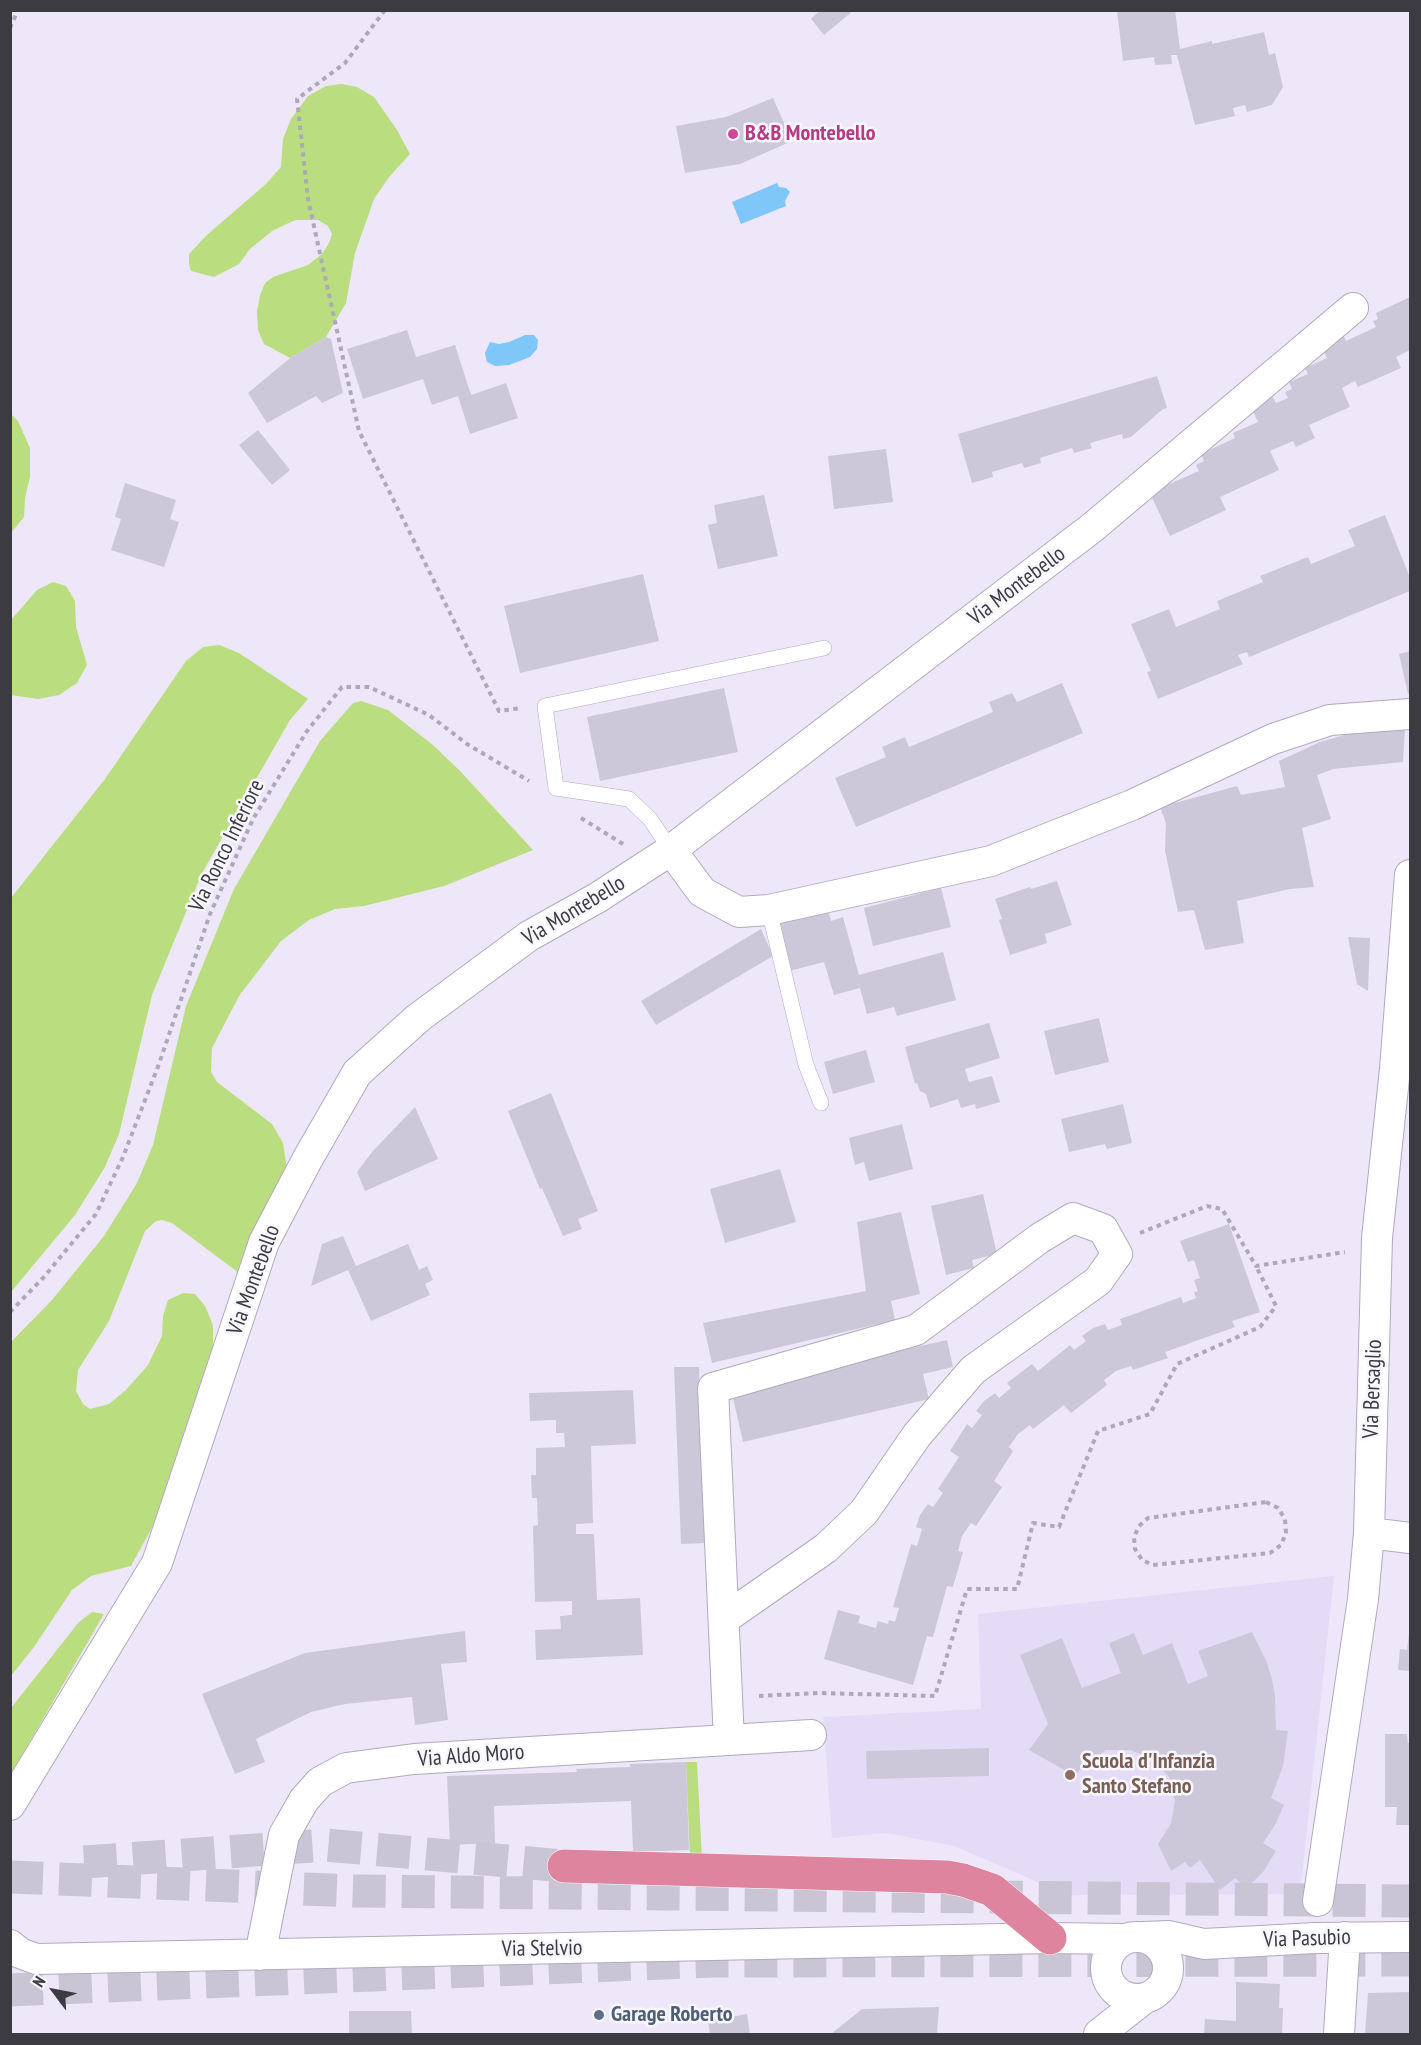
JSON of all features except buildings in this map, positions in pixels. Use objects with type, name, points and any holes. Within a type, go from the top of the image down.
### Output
[{"type":"highway","points":[[564,1866],[955,1878],[992,1890],[1063,1939]]},
{"type":"street","name":"Via Montebello","points":[[10,1805],[157,1563],[264,1242],[307,1160],[357,1073],[418,1018],[529,936],[597,898],[662,856],[1093,527],[1353,308]]},
{"type":"street","points":[[662,856],[702,892],[739,912],[769,910],[991,861],[1132,806],[1273,739],[1330,720],[1410,714]]},
{"type":"street","name":"Via Bersaglio","points":[[1317,1916],[1363,1599],[1369,1533],[1377,1247],[1395,1069],[1410,875]]},
{"type":"street","points":[[724,1619],[826,1548],[864,1512],[917,1435],[973,1370],[1098,1281],[1117,1254],[1103,1229],[1073,1218],[1040,1238],[916,1330],[713,1388],[729,1740]]},
{"type":"street","points":[[1369,1533],[1410,1538]]},
{"type":"street","name":"Via Aldo Moro","points":[[260,1955],[284,1835],[304,1800],[320,1782],[346,1768],[414,1759],[811,1735]]},
{"type":"street","name":"Via Pasubio","points":[[1134,1938],[1169,1936],[1204,1944],[1317,1916],[1345,1937],[1410,1937]]},
{"type":"street","points":[[1339,2034],[1345,1937]]},
{"type":"street","points":[[1134,1938],[1154,1941],[1167,1958],[1168,1969],[1161,1987],[1099,2034],[1108,1975],[1108,1954],[1134,1938]]},
{"type":"street","name":"Via Stelvio","points":[[10,1945],[20,1953],[36,1959],[1134,1938]]},
{"type":"street","points":[[1063,1939],[1108,1975],[1117,1992],[1125,1997],[1145,1998]]},
{"type":"street","points":[[1168,1969],[1204,1944]]},
{"type":"lane","points":[[662,856],[650,819],[629,799],[556,788],[545,706],[824,648]]},
{"type":"lane","points":[[769,910],[806,1065],[821,1103]]},
{"type":"path","points":[[10,28],[18,10]]},
{"type":"path","points":[[385,10],[345,63],[297,99],[308,199],[359,431],[499,711],[545,706]]},
{"type":"path","name":"Via Ronco Inferiore","points":[[10,1312],[43,1278],[96,1214],[123,1157],[155,1074],[210,914],[254,819],[307,731],[342,687],[369,687],[429,715],[466,744],[531,782]]},
{"type":"path","points":[[576,815],[662,856]]},
{"type":"path","points":[[728,1698],[818,1693],[935,1696],[967,1589],[1017,1589],[1033,1522],[1059,1527],[1098,1431],[1150,1414],[1177,1364],[1260,1327],[1276,1306],[1256,1266],[1222,1209],[1207,1206],[1112,1245]]},
{"type":"path","points":[[1256,1266],[1377,1247]]},
{"type":"path","points":[[1266,1502],[1278,1508],[1285,1519],[1286,1533],[1281,1545],[1270,1553],[1153,1565],[1142,1560],[1135,1549],[1134,1538],[1138,1526],[1148,1518],[1266,1502]]},
{"type":"shaded area","name":"Scuola d'Infanzia Santo Stefano","points":[[1334,1576],[1300,1894],[1068,1895],[954,1846],[887,1833],[832,1838],[823,1717],[981,1709],[978,1614]]},
{"type":"green space","points":[[342,84],[357,87],[374,97],[397,130],[410,154],[389,177],[374,199],[355,253],[346,303],[326,337],[290,358],[264,344],[258,330],[257,312],[260,295],[265,283],[273,277],[308,265],[322,254],[332,234],[328,226],[318,220],[295,220],[272,231],[250,249],[239,264],[214,277],[191,271],[189,254],[208,234],[266,184],[281,167],[283,139],[291,119],[308,96],[326,86]]},
{"type":"green space","points":[[11,414],[18,421],[30,448],[30,477],[25,498],[24,517],[11,533]]},
{"type":"green space","points":[[53,582],[66,586],[75,601],[76,627],[87,665],[77,683],[59,695],[38,699],[11,695],[11,620],[37,590]]},
{"type":"green space","points":[[219,645],[239,653],[308,699],[290,720],[202,873],[152,995],[119,1134],[105,1167],[75,1215],[11,1292],[11,898],[105,779],[186,661],[203,647]]},
{"type":"green space","points":[[361,701],[388,710],[433,745],[533,850],[444,886],[364,906],[335,909],[309,920],[281,941],[239,996],[212,1048],[211,1072],[217,1082],[272,1124],[283,1143],[287,1169],[239,1273],[172,1223],[156,1221],[145,1231],[109,1321],[78,1370],[76,1391],[83,1404],[90,1409],[109,1404],[126,1390],[148,1365],[162,1336],[163,1316],[168,1300],[183,1293],[195,1294],[205,1306],[213,1325],[213,1351],[155,1522],[131,1566],[91,1576],[72,1590],[34,1647],[11,1676],[11,1342],[52,1300],[104,1236],[137,1183],[153,1145],[186,1006],[234,889],[320,741],[353,703]]},
{"type":"green space","points":[[92,1612],[104,1614],[11,1774],[11,1708],[79,1622]]},
{"type":"green space","points":[[686,1762],[697,1762],[702,1859],[690,1859]]},
{"type":"water","points":[[777,183],[779,187],[786,188],[790,192],[785,201],[786,206],[741,224],[732,202]]},
{"type":"water","points":[[525,335],[534,335],[538,340],[537,349],[530,357],[509,365],[495,366],[487,362],[485,353],[490,342],[499,344],[509,342]]},
{"type":"tunnel","points":[[84,1862],[326,1845],[564,1866]]},
{"type":"tunnel","points":[[10,1877],[353,1891],[1410,1901]]},
{"type":"tunnel","points":[[10,1990],[712,1961],[1410,1960]]},
{"type":"place","name":"B&B Montebello","points":[[733,134]]},
{"type":"place","name":"Scuola d'Infanzia Santo Stefano","points":[[1070,1775]]},
{"type":"place","name":"Garage Roberto","points":[[599,2015]]}]
